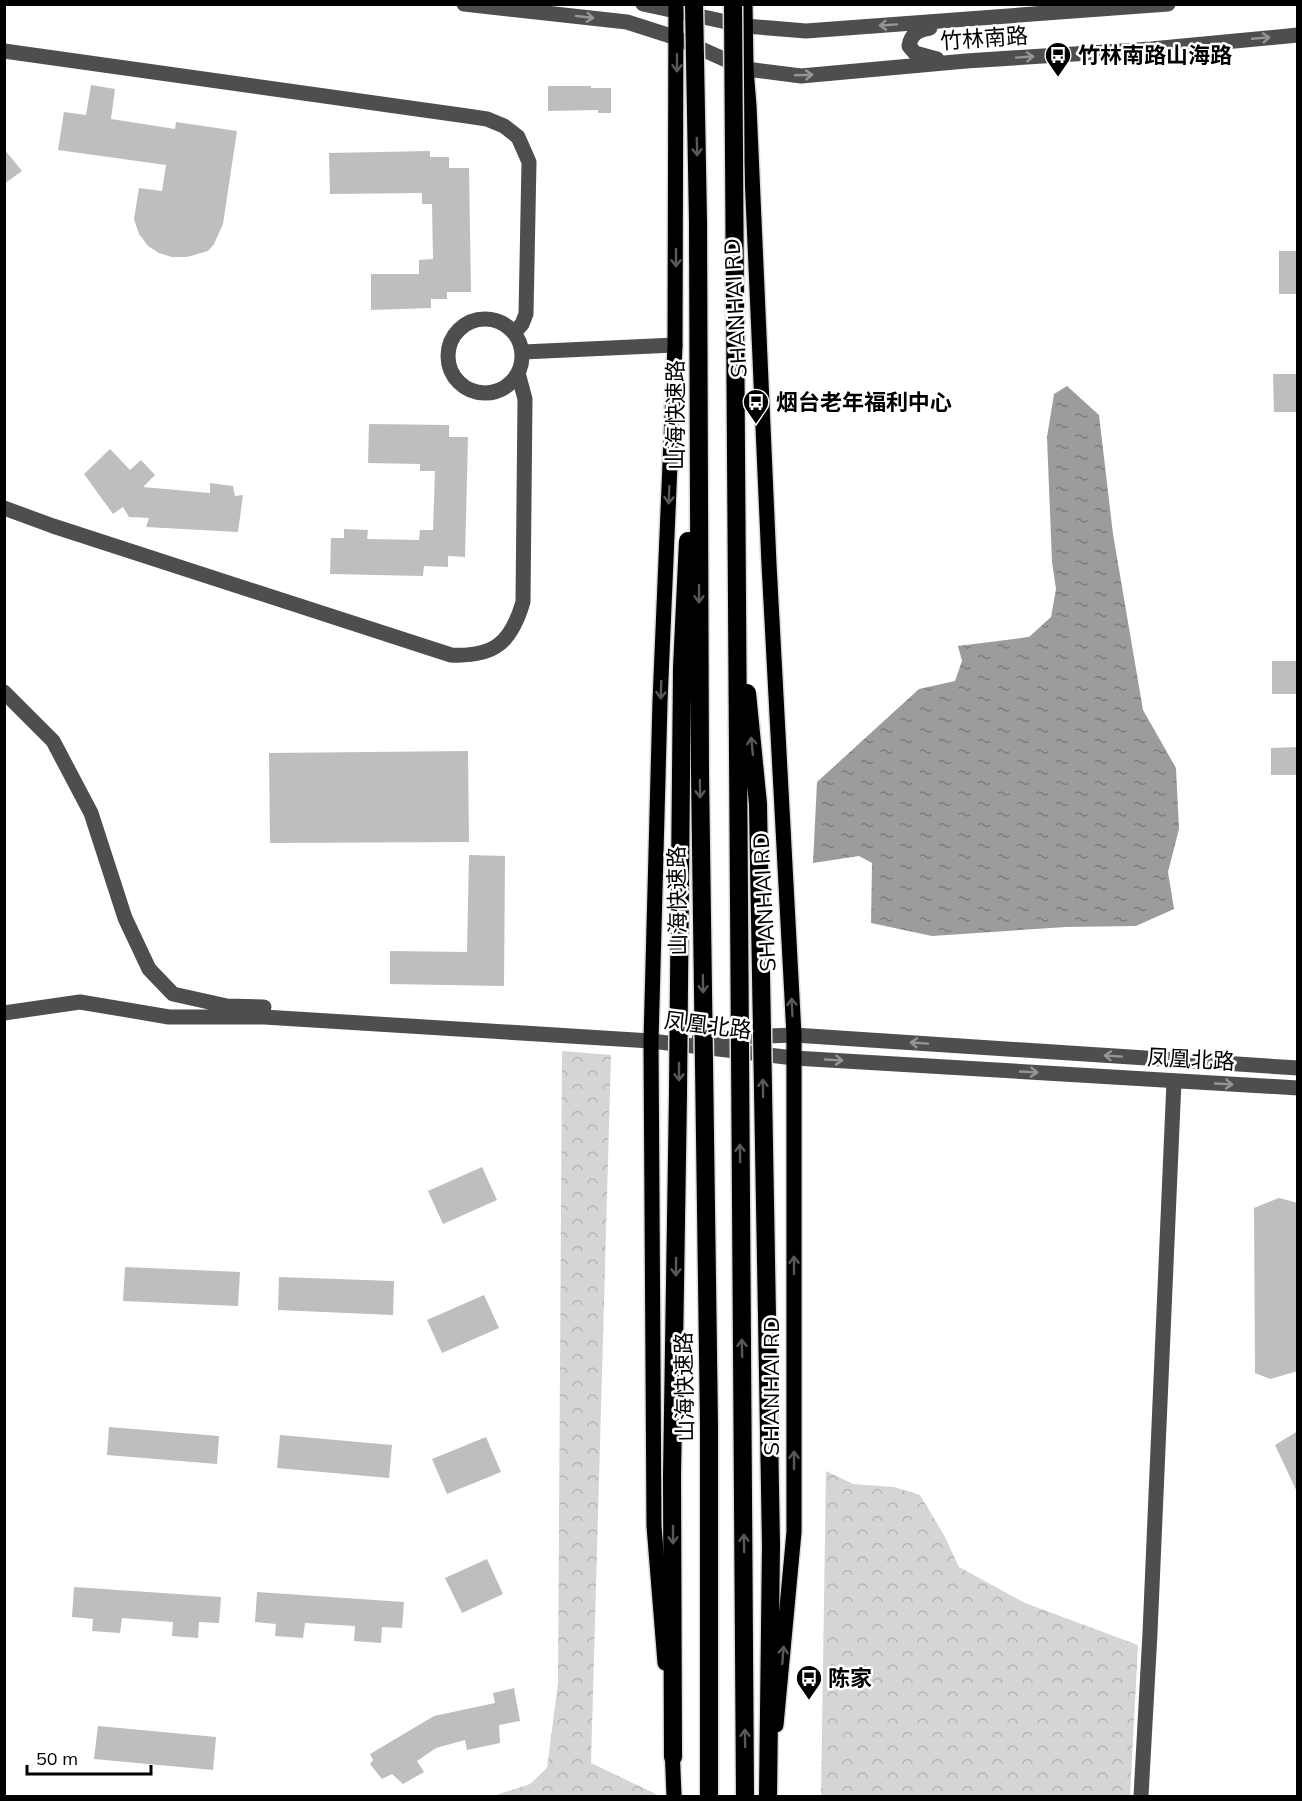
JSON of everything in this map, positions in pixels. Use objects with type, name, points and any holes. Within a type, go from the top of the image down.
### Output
[{"type":"highway","name":"山海快速路","points":[[694,4],[699,321],[700,773],[709,1426],[709,1797]]},
{"type":"highway","points":[[733,4],[745,1797]]},
{"type":"highway","points":[[673,1757],[672,1476],[682,668],[699,321]]},
{"type":"highway","points":[[736,586],[758,804],[771,1545],[769,1797]]},
{"type":"main road","name":"SHANHAI RD","points":[[745,4],[746,69],[794,1035],[794,1532],[769,1797]]},
{"type":"main road","points":[[674,1797],[673,1757],[654,1526],[651,1041],[660,702],[675,345],[676,9]]},
{"type":"street","name":"竹林南路","points":[[464,4],[627,22],[677,38],[746,69],[801,76],[1298,35]]},
{"type":"street","name":"竹林南路","points":[[643,4],[676,9],[745,26],[806,31],[1168,4]]},
{"type":"street","points":[[966,61],[924,57],[915,53],[909,46],[914,33],[967,20]]},
{"type":"street","points":[[4,51],[487,119],[504,126],[518,137],[529,162],[526,314],[522,324],[515,332]]},
{"type":"street","points":[[4,508],[52,526],[451,655],[472,656],[491,650],[503,642],[516,623],[523,602],[525,399],[518,373],[523,352],[515,332],[498,320],[476,318],[458,329],[447,348],[449,369],[462,386],[482,394],[503,389],[518,373]]},
{"type":"street","points":[[523,352],[675,345]]},
{"type":"street","points":[[4,692],[53,741],[91,813],[125,918],[144,959],[149,969],[173,994],[227,1006],[303,1009],[379,1024]]},
{"type":"street","points":[[4,1013],[80,1002],[169,1017],[264,1017],[651,1041]]},
{"type":"street","name":"凤凰北路","points":[[651,1041],[794,1035],[1298,1068]]},
{"type":"street","name":"凤凰北路","points":[[651,1041],[794,1058],[1298,1088]]},
{"type":"street","points":[[1141,1797],[1151,1621],[1174,1081]]},
{"type":"green space","points":[[562,1051],[611,1055],[591,1763],[660,1796],[493,1796],[530,1784],[547,1768],[558,1683]]},
{"type":"green space","points":[[826,1471],[853,1484],[894,1487],[920,1495],[944,1535],[959,1567],[1025,1603],[1138,1645],[1130,1796],[821,1796]]},
{"type":"water","points":[[1067,386],[1099,415],[1113,534],[1143,710],[1176,768],[1179,829],[1168,872],[1174,909],[1136,926],[1066,927],[932,936],[871,923],[872,863],[859,856],[813,863],[817,782],[919,689],[955,681],[962,661],[958,646],[1029,637],[1051,617],[1056,589],[1052,562],[1047,437],[1054,394]]},
{"type":"building","points":[[91,85],[115,89],[111,119],[175,129],[176,122],[237,131],[223,224],[214,244],[208,251],[187,257],[172,257],[148,246],[139,234],[134,219],[139,188],[162,191],[166,165],[58,150],[64,112],[86,115]]},
{"type":"building","points":[[548,86],[611,88],[611,113],[598,113],[598,110],[548,111]]},
{"type":"building","points":[[4,149],[22,171],[4,184]]},
{"type":"building","points":[[430,151],[430,157],[449,157],[449,168],[469,168],[471,292],[447,292],[447,299],[431,299],[431,308],[371,310],[371,274],[419,274],[419,260],[433,259],[432,204],[422,204],[422,193],[330,194],[329,153]]},
{"type":"building","points":[[1279,251],[1298,251],[1298,294],[1279,294]]},
{"type":"building","points":[[1273,374],[1298,374],[1298,412],[1274,412]]},
{"type":"building","points":[[369,424],[449,425],[449,437],[468,437],[465,557],[448,556],[448,567],[424,566],[423,576],[330,574],[331,538],[344,538],[344,529],[368,530],[367,539],[419,540],[420,530],[433,530],[435,471],[420,471],[420,464],[368,463]]},
{"type":"building","points":[[110,449],[130,470],[141,460],[155,475],[143,487],[210,493],[210,483],[233,486],[235,496],[243,495],[238,532],[146,527],[149,518],[129,517],[123,507],[113,514],[84,474]]},
{"type":"building","points":[[1272,661],[1298,661],[1298,694],[1272,694]]},
{"type":"building","points":[[1298,747],[1298,775],[1271,775],[1271,748]]},
{"type":"building","points":[[468,751],[469,842],[270,843],[269,753]]},
{"type":"building","points":[[469,855],[505,856],[504,986],[390,984],[390,951],[467,952]]},
{"type":"building","points":[[482,1167],[497,1200],[443,1224],[428,1191]]},
{"type":"building","points":[[1279,1198],[1298,1203],[1298,1371],[1270,1379],[1255,1373],[1254,1208]]},
{"type":"building","points":[[125,1267],[240,1272],[238,1306],[123,1301]]},
{"type":"building","points":[[279,1277],[394,1281],[393,1315],[278,1310]]},
{"type":"building","points":[[484,1295],[499,1328],[442,1353],[427,1320]]},
{"type":"building","points":[[109,1427],[219,1436],[217,1464],[107,1455]]},
{"type":"building","points":[[1298,1431],[1298,1494],[1275,1445]]},
{"type":"building","points":[[280,1435],[392,1445],[389,1478],[277,1468]]},
{"type":"building","points":[[486,1437],[501,1472],[447,1494],[432,1459]]},
{"type":"building","points":[[487,1559],[503,1594],[462,1613],[445,1578]]},
{"type":"building","points":[[74,1587],[221,1597],[219,1623],[199,1622],[198,1638],[172,1636],[173,1622],[122,1618],[120,1633],[92,1631],[93,1619],[72,1617]]},
{"type":"building","points":[[257,1592],[404,1602],[402,1628],[382,1627],[381,1643],[354,1641],[355,1626],[305,1623],[303,1638],[275,1636],[276,1624],[255,1622]]},
{"type":"building","points":[[514,1688],[520,1721],[499,1725],[500,1743],[467,1750],[465,1740],[436,1748],[417,1761],[424,1772],[403,1784],[392,1774],[382,1779],[370,1764],[373,1760],[370,1754],[434,1716],[495,1703],[493,1693]]},
{"type":"building","points":[[98,1726],[216,1737],[213,1770],[94,1759]]},
{"type":"place","name":"竹林南路山海路","points":[[1058,78]]},
{"type":"place","name":"烟台老年福利中心","points":[[756,425]]},
{"type":"place","name":"陈家","points":[[809,1701]]}]
